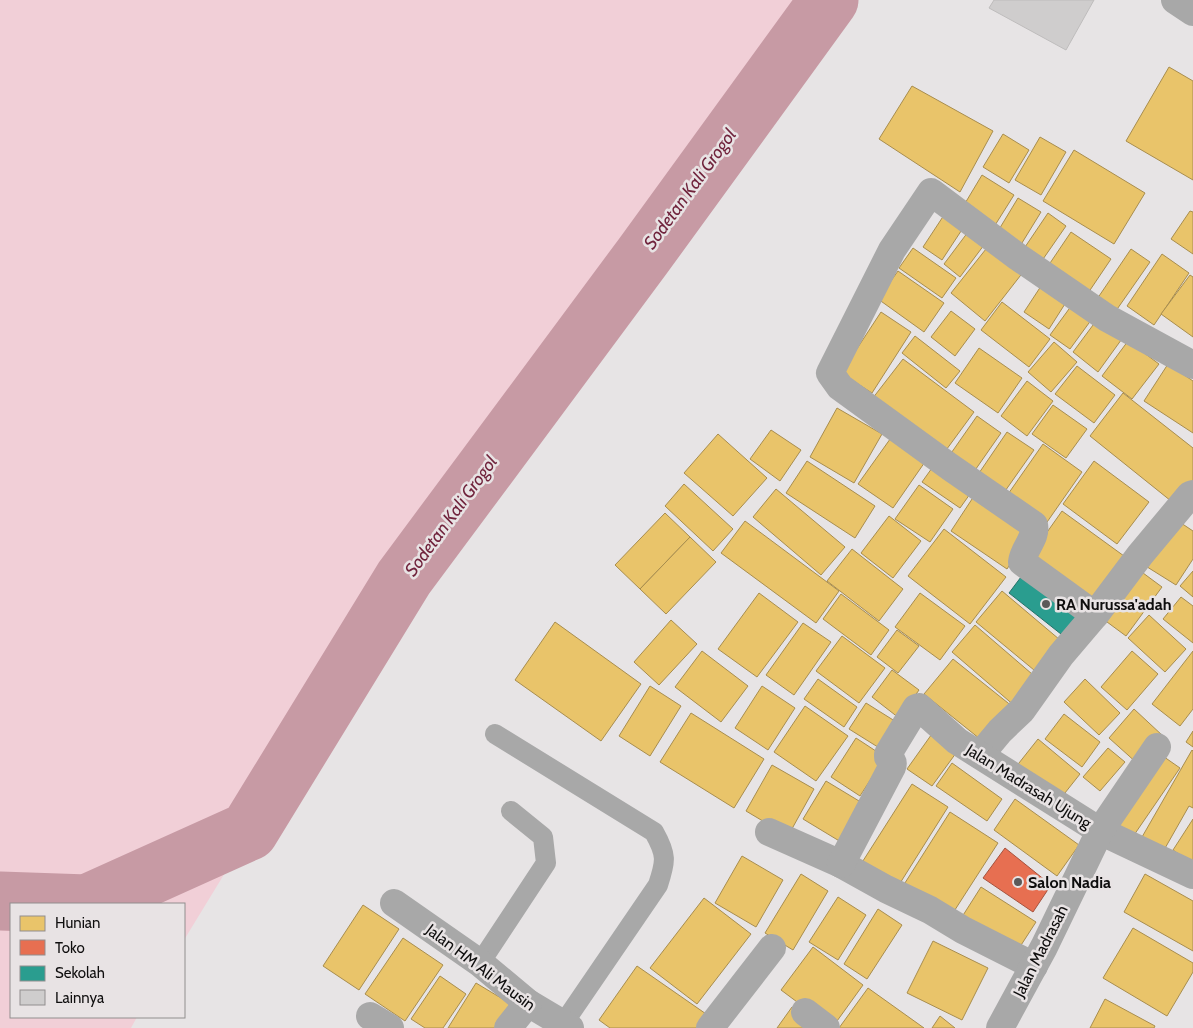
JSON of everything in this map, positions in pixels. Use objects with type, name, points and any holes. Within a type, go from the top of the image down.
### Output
[{"type":"street","points":[[1175,0],[1193,12]]},
{"type":"street","points":[[1095,615],[1022,562],[1023,554],[1035,532],[1034,525],[840,387],[830,373],[892,250],[931,192],[1018,257],[1107,318],[1193,366]]},
{"type":"street","points":[[980,755],[1000,731],[1022,710],[1061,655],[1095,615],[1140,555],[1190,495],[1193,494]]},
{"type":"street","name":"Jalan Madrasah Ujung","points":[[841,864],[894,764],[888,757],[888,754],[916,708],[919,707],[957,741],[1100,831]]},
{"type":"street","name":"Jalan Madrasah","points":[[1000,1028],[1034,966],[1100,831],[1157,747]]},
{"type":"street","points":[[1100,831],[1193,875]]},
{"type":"street","points":[[769,832],[841,864],[1034,966]]},
{"type":"street","name":"Jalan HM Ali Mausin","points":[[394,903],[480,963],[528,1003],[566,1026]]},
{"type":"street","points":[[710,1028],[772,948]]},
{"type":"street","points":[[508,1028],[528,1003]]},
{"type":"lane","points":[[495,734],[654,832],[664,849],[664,867],[658,885],[566,1026]]},
{"type":"lane","points":[[480,963],[546,862],[543,836],[511,811]]},
{"type":"shaded area","points":[[0,0],[829,0],[405,578],[185,938],[185,903],[10,903],[10,1018],[136,1018],[131,1028],[0,1028]]},
{"type":"building: Hunian","points":[[1169,67],[1193,81],[1193,180],[1126,141]]},
{"type":"building: Hunian","points":[[912,86],[993,131],[960,192],[879,139]]},
{"type":"building: Hunian","points":[[1003,134],[1029,150],[1009,183],[983,167]]},
{"type":"building: Hunian","points":[[1040,137],[1066,152],[1041,195],[1015,180]]},
{"type":"building: Hunian","points":[[1074,150],[1145,193],[1114,244],[1043,201]]},
{"type":"building: Hunian","points":[[982,175],[1014,195],[992,230],[961,210]]},
{"type":"building: Hunian","points":[[1018,198],[1041,212],[1017,251],[995,236]]},
{"type":"building: Hunian","points":[[948,209],[967,222],[942,260],[923,247]]},
{"type":"building: Hunian","points":[[1190,211],[1193,212],[1193,254],[1171,239]]},
{"type":"building: Hunian","points":[[1048,213],[1066,226],[1041,262],[1023,250]]},
{"type":"building: Hunian","points":[[971,228],[987,241],[960,277],[944,264]]},
{"type":"building: Hunian","points":[[1071,232],[1111,259],[1084,299],[1044,272]]},
{"type":"building: Hunian","points":[[990,244],[1024,271],[985,321],[951,293]]},
{"type":"building: Hunian","points":[[913,248],[956,278],[942,298],[899,268]]},
{"type":"building: Hunian","points":[[1131,249],[1150,262],[1113,315],[1095,302]]},
{"type":"building: Hunian","points":[[1162,254],[1189,273],[1154,325],[1127,306]]},
{"type":"building: Hunian","points":[[898,271],[944,303],[924,332],[878,299]]},
{"type":"building: Hunian","points":[[1190,275],[1193,277],[1193,337],[1161,314]]},
{"type":"building: Hunian","points":[[1045,280],[1070,296],[1049,329],[1024,312]]},
{"type":"building: Hunian","points":[[1077,298],[1097,312],[1070,349],[1050,335]]},
{"type":"building: Hunian","points":[[1002,302],[1050,339],[1029,367],[981,330]]},
{"type":"building: Hunian","points":[[951,311],[975,329],[955,356],[931,337]]},
{"type":"building: Hunian","points":[[881,312],[911,332],[872,393],[841,373]]},
{"type":"building: Hunian","points":[[1099,317],[1124,336],[1098,372],[1073,352]]},
{"type":"building: Hunian","points":[[915,336],[960,371],[946,388],[902,353]]},
{"type":"building: Hunian","points":[[1128,341],[1159,364],[1132,399],[1102,376]]},
{"type":"building: Hunian","points":[[1054,342],[1077,362],[1051,392],[1028,372]]},
{"type":"building: Hunian","points":[[979,348],[1022,378],[998,413],[955,383]]},
{"type":"building: Hunian","points":[[903,359],[974,412],[941,457],[869,403]]},
{"type":"building: Hunian","points":[[1168,364],[1193,381],[1193,433],[1144,401]]},
{"type":"building: Hunian","points":[[1077,366],[1115,395],[1094,423],[1055,394]]},
{"type":"building: Hunian","points":[[1027,381],[1053,401],[1027,436],[1001,416]]},
{"type":"building: Hunian","points":[[1123,393],[1193,448],[1193,483],[1176,505],[1090,436]]},
{"type":"building: Hunian","points":[[1053,405],[1087,429],[1066,458],[1032,434]]},
{"type":"building: Hunian","points":[[837,408],[882,434],[854,483],[810,457]]},
{"type":"building: Hunian","points":[[977,416],[1001,433],[971,476],[947,459]]},
{"type":"building: Hunian","points":[[771,430],[801,450],[780,481],[750,459]]},
{"type":"building: Hunian","points":[[1007,432],[1034,450],[1003,494],[977,476]]},
{"type":"building: Hunian","points":[[718,434],[767,478],[733,516],[684,473]]},
{"type":"building: Hunian","points":[[893,435],[927,459],[893,508],[858,484]]},
{"type":"building: Hunian","points":[[1043,444],[1082,472],[1045,525],[1006,497]]},
{"type":"building: Hunian","points":[[807,461],[875,506],[855,538],[786,493]]},
{"type":"building: Hunian","points":[[937,461],[975,487],[960,508],[922,482]]},
{"type":"building: Hunian","points":[[1094,461],[1149,502],[1117,544],[1063,504]]},
{"type":"building: Hunian","points":[[684,484],[733,529],[713,551],[665,506]]},
{"type":"building: Hunian","points":[[919,485],[953,509],[930,542],[895,519]]},
{"type":"building: Hunian","points":[[776,489],[845,547],[821,575],[753,517]]},
{"type":"building: Hunian","points":[[976,493],[1032,531],[1007,569],[951,531]]},
{"type":"building: Hunian","points":[[1062,511],[1124,556],[1087,607],[1026,562]]},
{"type":"building: Hunian","points":[[665,513],[690,537],[640,589],[615,565]]},
{"type":"building: Hunian","points":[[889,516],[921,541],[893,578],[861,553]]},
{"type":"building: Hunian","points":[[1175,519],[1193,531],[1193,559],[1176,585],[1144,565]]},
{"type":"building: Hunian","points":[[745,521],[839,591],[816,623],[721,553]]},
{"type":"building: Hunian","points":[[944,529],[1006,577],[970,624],[908,576]]},
{"type":"building: Hunian","points":[[690,537],[716,562],[666,614],[640,589]]},
{"type":"building: Hunian","points":[[852,549],[903,589],[879,621],[827,581]]},
{"type":"building: Hunian","points":[[1139,570],[1162,587],[1126,636],[1103,619]]},
{"type":"building: Hunian","points":[[1193,571],[1193,597],[1180,586]]},
{"type":"building: Hunian","points":[[1002,591],[1066,645],[1040,675],[976,622]]},
{"type":"building: Hunian","points":[[759,593],[798,622],[757,677],[718,649]]},
{"type":"building: Hunian","points":[[920,593],[965,626],[940,660],[895,627]]},
{"type":"building: Hunian","points":[[841,594],[889,630],[871,655],[823,619]]},
{"type":"building: Hunian","points":[[1181,597],[1193,606],[1193,643],[1163,619]]},
{"type":"building: Hunian","points":[[1149,615],[1186,649],[1165,672],[1128,638]]},
{"type":"building: Hunian","points":[[671,620],[697,644],[659,685],[634,662]]},
{"type":"building: Hunian","points":[[555,622],[641,684],[601,741],[515,680]]},
{"type":"building: Hunian","points":[[803,623],[831,642],[794,695],[766,675]]},
{"type":"building: Hunian","points":[[975,625],[1039,680],[1016,707],[952,652]]},
{"type":"building: Hunian","points":[[897,630],[919,646],[898,673],[877,657]]},
{"type":"building: Hunian","points":[[842,636],[885,668],[859,703],[816,671]]},
{"type":"building: Hunian","points":[[702,651],[748,686],[721,722],[675,687]]},
{"type":"building: Hunian","points":[[1132,651],[1158,674],[1127,710],[1101,687]]},
{"type":"building: Hunian","points":[[1193,651],[1193,709],[1180,726],[1152,704]]},
{"type":"building: Hunian","points":[[953,659],[1013,707],[985,743],[924,694]]},
{"type":"building: Hunian","points":[[892,670],[919,690],[899,718],[872,697]]},
{"type":"building: Hunian","points":[[818,679],[857,707],[844,727],[804,699]]},
{"type":"building: Hunian","points":[[1085,679],[1120,713],[1099,735],[1064,702]]},
{"type":"building: Hunian","points":[[650,686],[681,706],[650,756],[619,736]]},
{"type":"building: Hunian","points":[[762,686],[795,708],[768,750],[735,728]]},
{"type":"building: Hunian","points":[[866,703],[898,723],[881,749],[849,729]]},
{"type":"building: Hunian","points":[[805,706],[848,736],[816,781],[774,752]]},
{"type":"building: Hunian","points":[[1134,709],[1163,736],[1138,764],[1109,738]]},
{"type":"building: Hunian","points":[[691,713],[764,759],[734,808],[660,762]]},
{"type":"building: Hunian","points":[[1064,714],[1100,742],[1082,767],[1045,739]]},
{"type":"building: Hunian","points":[[934,731],[959,749],[932,786],[907,769]]},
{"type":"building: Hunian","points":[[1193,731],[1193,747],[1186,742]]},
{"type":"building: Hunian","points":[[856,738],[885,757],[860,796],[831,777]]},
{"type":"building: Hunian","points":[[1038,739],[1080,774],[1057,803],[1015,768]]},
{"type":"building: Hunian","points":[[1108,748],[1125,762],[1100,791],[1083,777]]},
{"type":"building: Hunian","points":[[1192,750],[1193,808],[1189,806],[1164,850],[1142,837]]},
{"type":"building: Hunian","points":[[1157,752],[1180,768],[1132,838],[1109,822]]},
{"type":"building: Hunian","points":[[952,763],[1002,799],[987,821],[936,786]]},
{"type":"building: Hunian","points":[[772,765],[814,789],[788,836],[746,811]]},
{"type":"building: Hunian","points":[[826,781],[864,804],[841,842],[803,819]]},
{"type":"building: Hunian","points":[[912,784],[948,807],[897,888],[861,864]]},
{"type":"building: Hunian","points":[[1015,799],[1079,845],[1057,876],[994,830]]},
{"type":"building: Hunian","points":[[950,812],[998,843],[951,916],[903,886]]},
{"type":"building: Hunian","points":[[1193,819],[1193,864],[1173,850]]},
{"type":"building: Hunian","points":[[742,856],[783,880],[756,927],[715,903]]},
{"type":"building: Hunian","points":[[801,874],[828,891],[793,950],[765,933]]},
{"type":"building: Hunian","points":[[1145,874],[1193,901],[1193,951],[1124,912]]},
{"type":"building: Hunian","points":[[981,887],[1036,922],[1014,956],[960,920]]},
{"type":"building: Hunian","points":[[838,897],[866,915],[838,960],[809,942]]},
{"type":"building: Hunian","points":[[704,898],[751,934],[697,1004],[650,968]]},
{"type":"building: Hunian","points":[[363,905],[399,929],[359,990],[323,966]]},
{"type":"building: Hunian","points":[[878,909],[902,925],[867,979],[844,964]]},
{"type":"building: Hunian","points":[[1133,928],[1193,963],[1193,972],[1167,1016],[1103,978]]},
{"type":"building: Hunian","points":[[403,938],[443,965],[405,1021],[365,994]]},
{"type":"building: Hunian","points":[[933,941],[988,968],[962,1020],[907,993]]},
{"type":"building: Hunian","points":[[813,947],[863,985],[832,1028],[781,990]]},
{"type":"building: Hunian","points":[[637,966],[709,1016],[700,1028],[610,1028],[599,1020]]},
{"type":"building: Hunian","points":[[440,976],[466,994],[443,1028],[425,1028],[411,1019]]},
{"type":"building: Hunian","points":[[476,983],[511,1004],[497,1028],[448,1028]]},
{"type":"building: Hunian","points":[[868,988],[924,1028],[839,1028]]},
{"type":"building: Hunian","points":[[1105,999],[1155,1026],[1154,1028],[1090,1028]]},
{"type":"building: Hunian","points":[[792,1007],[821,1028],[777,1028]]},
{"type":"building: Hunian","points":[[940,1016],[955,1028],[932,1028]]},
{"type":"building: Toko","name":"Salon Nadia","points":[[1005,848],[1051,885],[1033,912],[983,878]]},
{"type":"building: Sekolah","name":"RA Nurussa'adah","points":[[1027,569],[1084,615],[1066,638],[1009,593]]},
{"type":"building: Lainnya","points":[[994,0],[1094,0],[1066,50],[989,8]]},
{"type":"waterway","name":"Sodetan Kali Grogol","points":[[89,903],[249,831],[404,578],[643,256],[829,0]]},
{"type":"waterway","name":"Sodetan Kali Grogol","points":[[0,901],[58,903]]},
{"type":"place","name":"RA Nurussa'adah","points":[[1046,604]]},
{"type":"place","name":"Salon Nadia","points":[[1018,882]]}]
